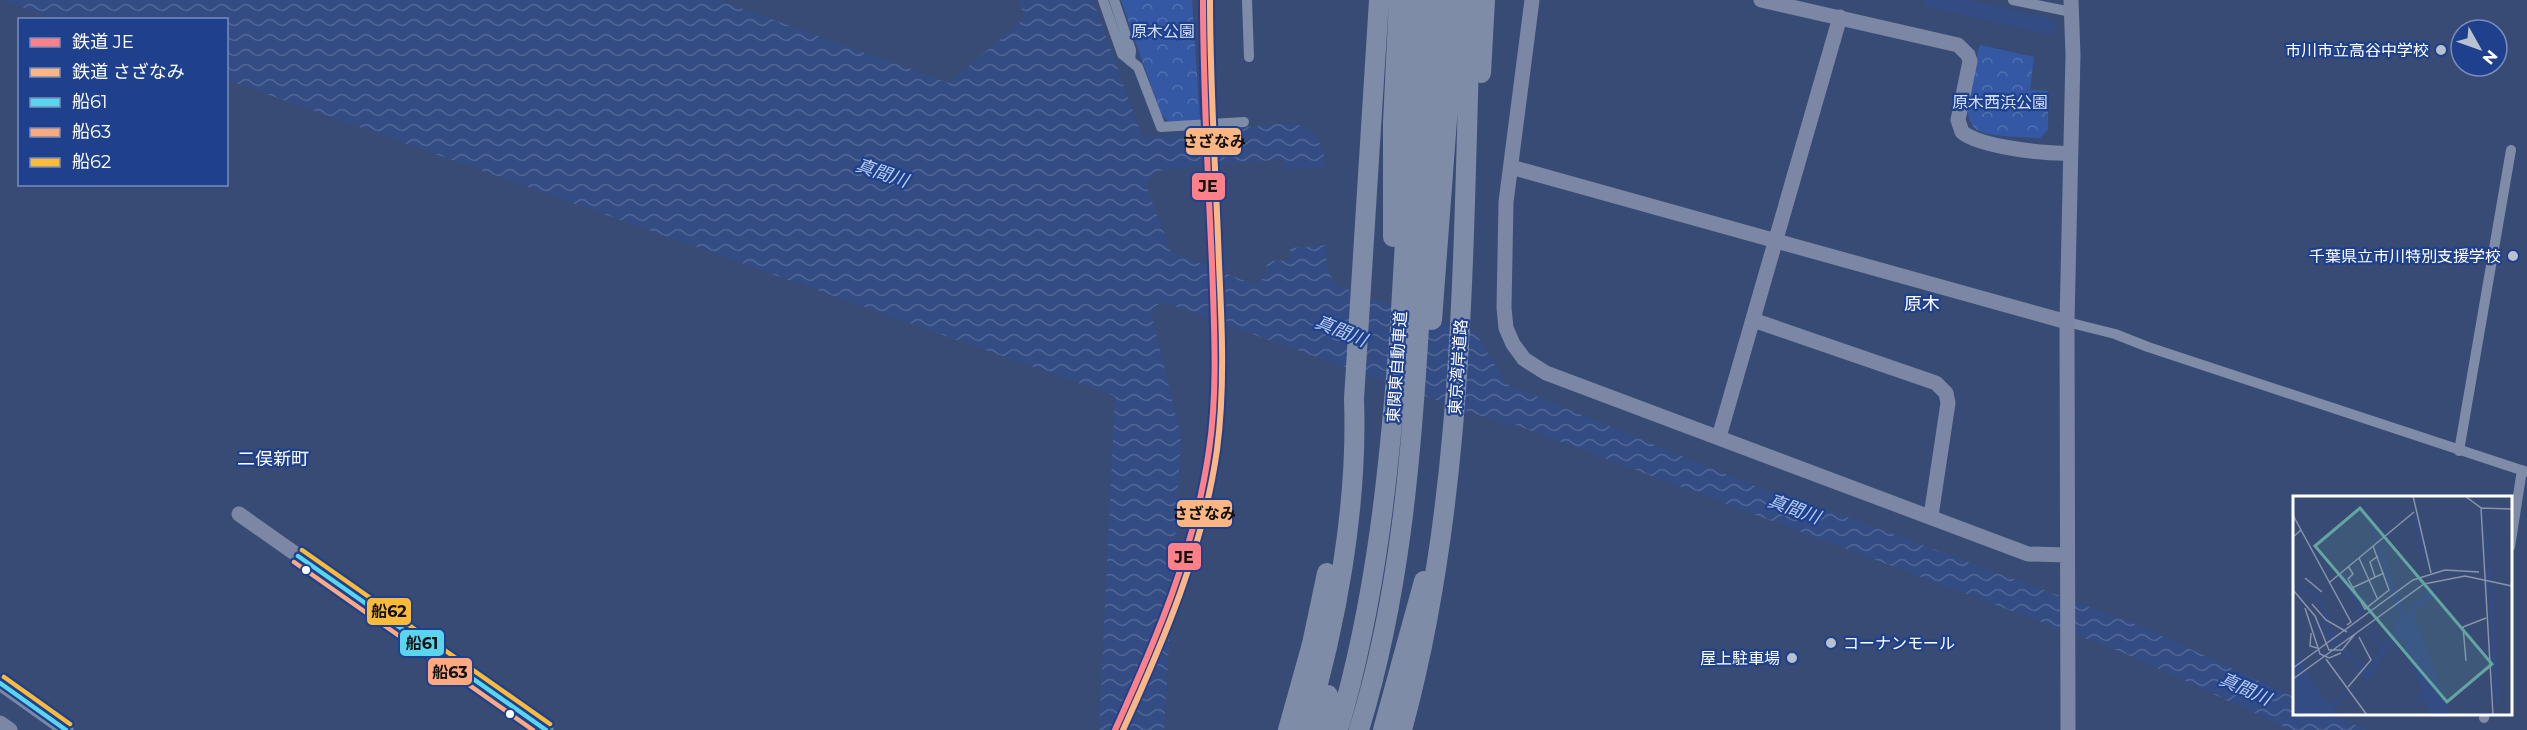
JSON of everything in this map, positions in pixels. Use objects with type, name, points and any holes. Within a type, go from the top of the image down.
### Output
[{"type":"highway","points":[[1365,0],[1370,138]]},
{"type":"highway","points":[[1319,730],[1334,668],[1344,599],[1344,546],[1349,456],[1379,0]]},
{"type":"highway","points":[[1396,372],[1393,134],[1399,0]]},
{"type":"highway","name":"東関東自動車道","points":[[1338,730],[1368,609],[1390,458],[1419,0]]},
{"type":"highway","name":"東関東自動車道","points":[[1359,730],[1388,614],[1409,465],[1438,0]]},
{"type":"highway","points":[[1409,465],[1421,408],[1436,291],[1456,0]]},
{"type":"highway","name":"東京湾岸道路","points":[[1402,730],[1422,652],[1447,496],[1462,306],[1471,0]]},
{"type":"highway","points":[[1462,306],[1488,0]]},
{"type":"highway","points":[[1288,730],[1306,669],[1326,580],[1349,456]]},
{"type":"highway","points":[[1383,730],[1422,586],[1444,525]]},
{"type":"highway","points":[[1305,730],[1326,648],[1344,546]]},
{"type":"street","points":[[1102,0],[1122,54],[1138,67],[1161,127],[1244,122]]},
{"type":"street","points":[[1114,0],[1131,50],[1130,61]]},
{"type":"street","points":[[1247,0],[1249,57]]},
{"type":"street","points":[[1532,0],[1506,202],[1504,308],[1506,328],[1518,351],[1531,364],[1546,373],[2033,555],[2067,555]]},
{"type":"street","points":[[1761,0],[1953,43],[1964,49],[1968,55],[1969,69],[1958,120],[1962,132],[1968,136],[2040,153],[2070,153]]},
{"type":"street","points":[[2013,0],[2071,6],[2067,322],[2068,730]]},
{"type":"street","points":[[1719,437],[1840,17]]},
{"type":"street","points":[[2459,451],[2511,150]]},
{"type":"street","points":[[1511,167],[2115,334],[2459,451],[2525,471],[2512,542]]},
{"type":"street","points":[[1753,320],[1936,383],[1943,389],[1948,404],[1931,516]]},
{"type":"street","points":[[239,514],[546,730]]},
{"type":"street","points":[[0,683],[62,729]]},
{"type":"street","points":[[0,723],[10,730]]},
{"type":"green space","name":"原木公園","points":[[1121,0],[1192,0],[1200,120],[1169,122],[1161,114]]},
{"type":"green space","name":"原木西浜公園","points":[[1980,45],[2034,57],[2030,90],[2048,91],[2048,130],[2040,138],[1984,133],[1974,128],[1969,119],[1967,107]]},
{"type":"water","name":"真間川","points":[[1,0],[718,0],[949,83],[1025,18],[1019,0],[1093,0],[1142,137],[1288,123],[1311,132],[1320,143],[1326,167],[1284,169],[1283,159],[1155,171],[1146,185],[1171,252],[1255,285],[1266,276],[1267,261],[1291,260],[1290,248],[1326,245],[1327,268],[1335,285],[1477,335],[1506,384],[1782,497],[1847,517],[2138,625],[2293,697],[2293,715],[2332,715],[2366,730],[2292,730],[2124,653],[1511,423],[1509,426],[1163,302],[1154,307],[1152,316],[1181,437],[1164,730],[1099,730],[1115,396],[228,80],[228,18],[53,18]]},
{"type":"waterway","points":[[1931,0],[2048,26]]},
{"type":"rail line","name":"JE","points":[[1115,730],[1159,628],[1184,558],[1203,487],[1212,427],[1214,334],[1203,0]]},
{"type":"rail line","name":"さざなみ","points":[[1123,730],[1167,628],[1192,558],[1211,487],[1220,427],[1222,334],[1210,0]]},
{"type":"transit line","name":"船62","points":[[302,550],[550,724]]},
{"type":"transit line","name":"船61","points":[[298,556],[546,730]]},
{"type":"transit line","name":"船63","points":[[294,562],[533,730]]},
{"type":"transit line","name":"船62","points":[[4,677],[70,724]]},
{"type":"transit line","name":"船61","points":[[0,683],[66,730]]},
{"type":"place","name":"市川市立高谷中学校","points":[[2441,50]]},
{"type":"place","name":"千葉県立市川特別支援学校","points":[[2513,256]]},
{"type":"place","name":"コーナンモール","points":[[1831,643]]},
{"type":"place","name":"屋上駐車場","points":[[1792,658]]},
{"type":"district","name":"原木","points":[[1922,304]]},
{"type":"district","name":"二俣新町","points":[[273,459]]}]
